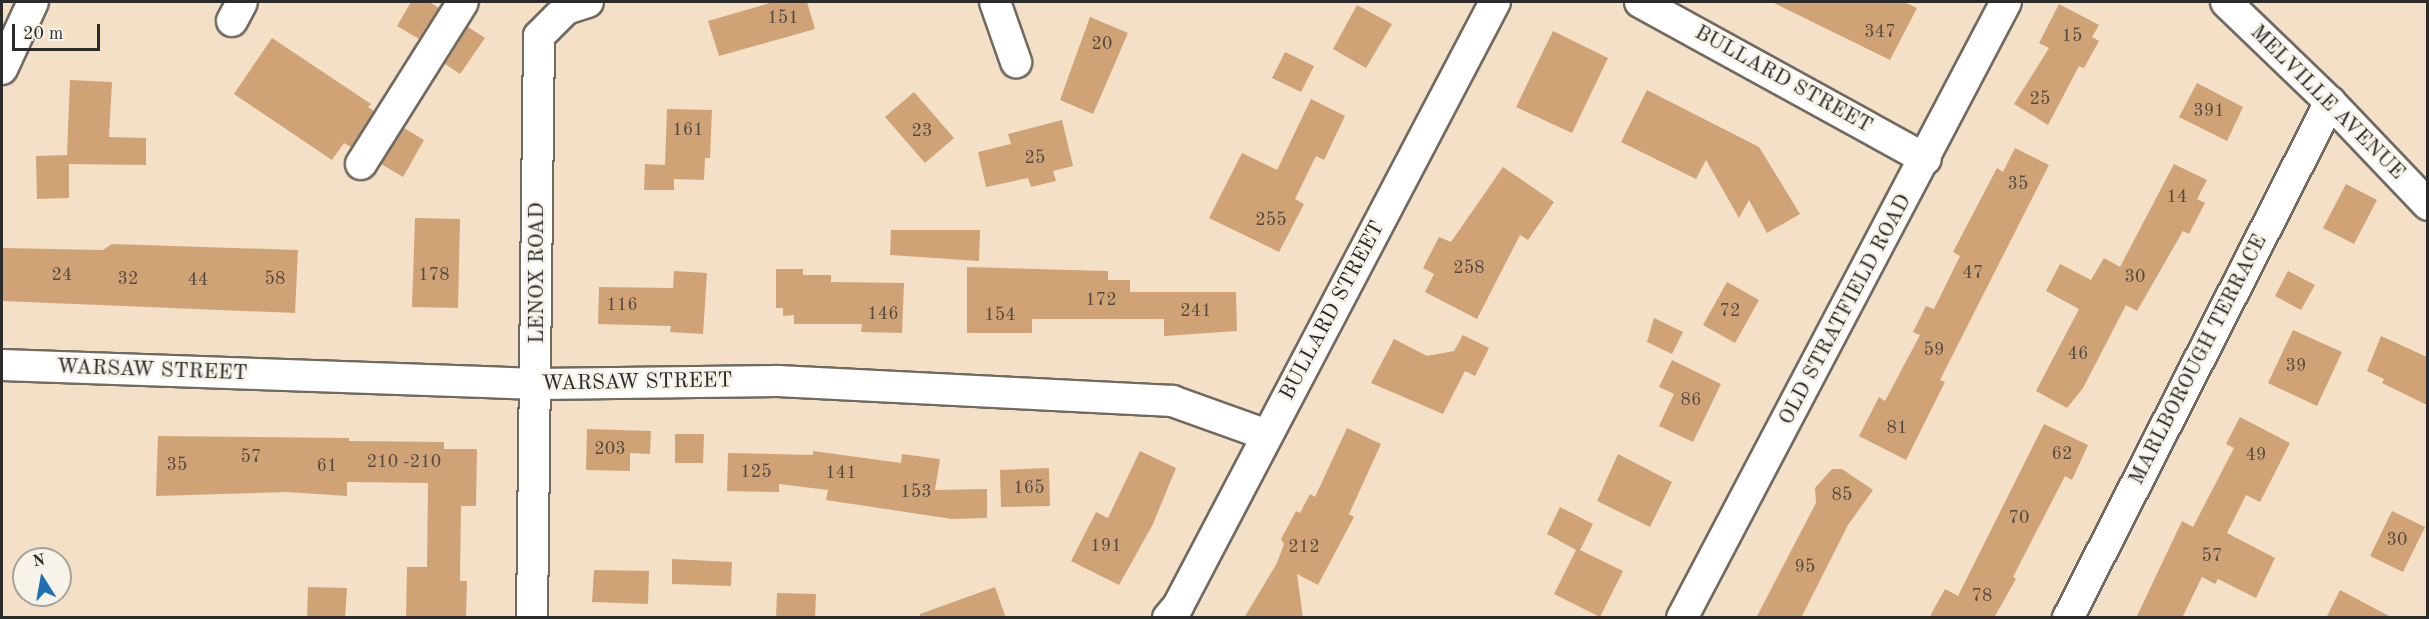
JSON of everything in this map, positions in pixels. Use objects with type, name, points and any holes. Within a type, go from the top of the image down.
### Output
[{"type":"street","points":[[2,69],[33,2]]},
{"type":"street","points":[[361,164],[463,2]]},
{"type":"street","points":[[995,2],[1016,62]]},
{"type":"street","name":"BULLARD STREET","points":[[1168,618],[1178,606],[1495,2]]},
{"type":"street","name":"BULLARD STREET","points":[[1640,2],[1926,159]]},
{"type":"street","name":"OLD STRATFIELD ROAD","points":[[1682,618],[1926,159],[2006,2]]},
{"type":"street","name":"MELVILLE AVENUE","points":[[2226,2],[2330,102],[2427,205]]},
{"type":"street","name":"LENOX ROAD","points":[[532,618],[537,384],[539,36],[571,4]]},
{"type":"street","name":"MARLBOROUGH TERRACE","points":[[2068,618],[2330,102]]},
{"type":"street","name":"WARSAW STREET","points":[[2,365],[537,384],[778,381],[1172,401],[1267,435]]},
{"type":"building","points":[[411,2],[429,2],[439,8],[419,39],[397,26]]},
{"type":"building","points":[[773,2],[807,2],[815,29],[719,56],[708,21]]},
{"type":"building","points":[[1772,2],[1904,2],[1917,8],[1890,60]]},
{"type":"building","points":[[2059,4],[2099,25],[2092,37],[2099,41],[2084,68],[2079,66],[2048,125],[2014,104],[2049,48],[2039,43]]},
{"type":"building","points":[[1357,5],[1392,24],[1366,68],[1333,49]]},
{"type":"building","points":[[1090,17],[1128,33],[1093,114],[1060,100]]},
{"type":"building","points":[[468,27],[485,38],[460,74],[445,64]]},
{"type":"building","points":[[1553,31],[1608,58],[1572,133],[1516,107]]},
{"type":"building","points":[[272,38],[371,104],[368,107],[374,111],[351,147],[344,143],[332,160],[234,94]]},
{"type":"building","points":[[1285,52],[1314,66],[1301,92],[1272,78]]},
{"type":"building","points":[[70,80],[112,82],[109,137],[146,138],[146,165],[69,164],[69,198],[37,199],[36,156],[67,155]]},
{"type":"building","points":[[2197,83],[2243,107],[2227,141],[2179,117]]},
{"type":"building","points":[[1647,90],[1759,147],[1800,214],[1767,233],[1749,200],[1739,218],[1706,160],[1696,179],[1621,142]]},
{"type":"building","points":[[914,92],[954,138],[925,163],[885,117]]},
{"type":"building","points":[[1311,99],[1345,116],[1324,160],[1316,156],[1295,199],[1304,204],[1279,252],[1209,218],[1242,153],[1277,170]]},
{"type":"building","points":[[667,109],[712,110],[710,158],[705,158],[704,180],[674,179],[674,190],[644,190],[645,164],[665,165]]},
{"type":"building","points":[[1062,120],[1073,166],[1053,171],[1056,181],[1031,187],[1028,178],[986,187],[978,152],[1011,144],[1008,134]]},
{"type":"building","points":[[404,128],[424,140],[403,177],[381,164]]},
{"type":"building","points":[[2015,148],[2049,165],[1940,380],[1945,382],[1906,460],[1859,436],[1879,397],[1885,401],[1920,335],[1913,332],[1926,306],[1934,309],[1960,256],[1953,252],[1997,168],[2003,172]]},
{"type":"building","points":[[2174,164],[2207,180],[2197,199],[2205,203],[2189,234],[2183,231],[2137,311],[2126,305],[2083,388],[2067,408],[2036,391],[2079,309],[2046,291],[2060,264],[2091,280],[2104,258],[2120,267]]},
{"type":"building","points":[[1503,167],[1554,202],[1528,240],[1520,235],[1477,319],[1425,292],[1434,274],[1423,268],[1439,237],[1451,242]]},
{"type":"building","points":[[2346,184],[2377,200],[2354,244],[2323,228]]},
{"type":"building","points":[[415,218],[460,219],[458,308],[412,307]]},
{"type":"building","points":[[891,230],[980,230],[979,261],[890,255]]},
{"type":"building","points":[[112,244],[298,250],[295,313],[2,301],[2,248],[103,250]]},
{"type":"building","points":[[967,267],[1108,271],[1108,280],[1130,280],[1130,292],[1236,292],[1237,331],[1164,336],[1164,319],[1032,319],[1032,333],[967,333]]},
{"type":"building","points":[[776,269],[803,269],[803,275],[831,275],[831,282],[904,283],[902,333],[861,332],[862,324],[794,324],[794,315],[783,316],[783,308],[776,308]]},
{"type":"building","points":[[674,271],[707,273],[703,334],[670,332],[671,326],[598,324],[599,287],[673,288]]},
{"type":"building","points":[[2288,271],[2315,285],[2301,310],[2275,296]]},
{"type":"building","points":[[1727,282],[1759,300],[1735,343],[1703,325]]},
{"type":"building","points":[[1654,318],[1683,332],[1672,354],[1647,342]]},
{"type":"building","points":[[2293,330],[2342,352],[2317,406],[2268,383]]},
{"type":"building","points":[[1463,335],[1489,348],[1475,376],[1465,371],[1443,414],[1371,383],[1394,339],[1427,356],[1454,351]]},
{"type":"building","points":[[2381,336],[2427,357],[2427,405],[2382,383],[2384,379],[2367,371]]},
{"type":"building","points":[[1672,360],[1721,384],[1693,442],[1659,426],[1674,394],[1659,387]]},
{"type":"building","points":[[2240,417],[2290,443],[2260,502],[2246,495],[2227,533],[2275,558],[2256,598],[2218,579],[2215,584],[2202,577],[2182,618],[2136,618],[2182,521],[2193,527],[2234,448],[2226,444]]},
{"type":"building","points":[[2044,424],[2088,445],[2072,480],[2065,476],[2013,577],[2016,579],[1995,616],[1998,618],[1929,618],[1945,589],[1958,596]]},
{"type":"building","points":[[1347,428],[1381,444],[1349,514],[1354,517],[1318,585],[1297,574],[1303,618],[1244,618],[1277,563],[1284,544],[1281,539],[1296,511],[1300,513],[1310,494],[1315,497]]},
{"type":"building","points":[[587,429],[651,431],[650,454],[630,453],[630,471],[586,470]]},
{"type":"building","points":[[675,434],[704,434],[703,463],[675,463]]},
{"type":"building","points":[[158,436],[349,438],[349,441],[444,442],[444,449],[477,449],[476,506],[461,506],[460,581],[467,581],[466,618],[406,618],[407,567],[427,567],[428,483],[347,482],[347,496],[287,492],[156,496]]},
{"type":"building","points":[[813,451],[901,463],[902,454],[940,459],[935,490],[987,489],[987,518],[952,519],[826,500],[828,490],[779,484],[779,492],[727,491],[728,453],[813,455]]},
{"type":"building","points":[[1140,451],[1176,468],[1153,524],[1119,585],[1071,561],[1096,512],[1108,518]]},
{"type":"building","points":[[1618,454],[1672,482],[1650,527],[1597,501]]},
{"type":"building","points":[[1049,468],[1050,506],[1001,507],[1000,470]]},
{"type":"building","points":[[1832,469],[1842,469],[1873,490],[1848,525],[1801,618],[1756,618],[1816,503],[1815,488]]},
{"type":"building","points":[[1560,507],[1593,524],[1580,550],[1623,571],[1600,617],[1554,594],[1576,550],[1547,534]]},
{"type":"building","points":[[2392,511],[2425,527],[2403,572],[2370,556]]},
{"type":"building","points":[[672,559],[732,562],[731,586],[672,584]]},
{"type":"building","points":[[594,570],[649,571],[648,604],[592,602]]},
{"type":"building","points":[[308,587],[347,588],[345,618],[307,618]]},
{"type":"building","points":[[995,587],[1006,618],[920,618],[920,614]]},
{"type":"building","points":[[2340,590],[2393,618],[2326,618]]},
{"type":"building","points":[[777,593],[816,594],[815,618],[776,618]]}]
